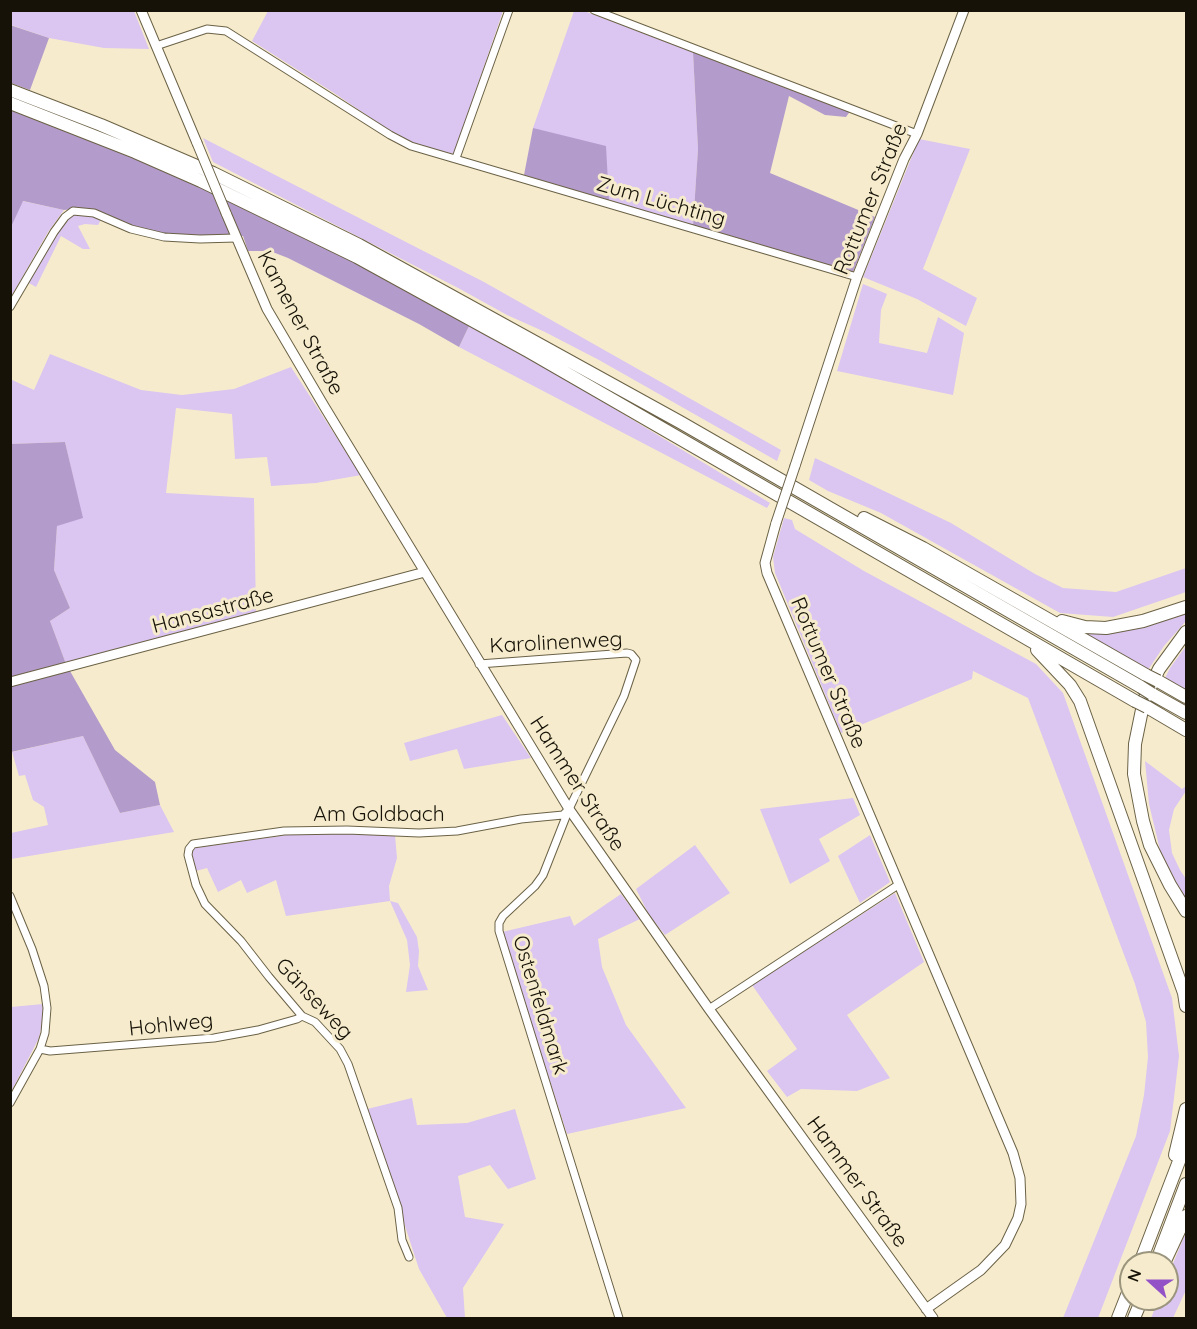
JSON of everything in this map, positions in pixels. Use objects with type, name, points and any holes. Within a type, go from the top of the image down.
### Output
[{"type":"highway","points":[[10,90],[143,142],[223,177],[310,220],[560,354],[815,498],[1186,713]]},
{"type":"highway","points":[[10,103],[125,148],[201,181],[357,257],[528,351],[1186,730]]},
{"type":"highway","points":[[815,498],[848,511],[923,548],[1186,697]]},
{"type":"highway","points":[[1033,610],[1085,627],[1106,628],[1143,621],[1186,607]]},
{"type":"highway","points":[[1186,632],[1171,650],[1151,684],[1139,718],[1134,744],[1134,774],[1143,821],[1160,867],[1186,911]]},
{"type":"highway","points":[[1024,637],[1057,670],[1080,702],[1180,983],[1186,1006]]},
{"type":"highway","points":[[1160,1212],[1186,1109]]},
{"type":"highway","points":[[1145,1251],[1186,1143]]},
{"type":"highway","points":[[1161,1251],[1186,1184]]},
{"type":"highway","points":[[1170,1251],[1186,1216]]},
{"type":"street","name":"Kamener Straße","points":[[141,10],[267,309],[425,572]]},
{"type":"street","points":[[456,158],[509,10]]},
{"type":"street","points":[[594,10],[917,134]]},
{"type":"street","name":"Rottumer Straße","points":[[926,1309],[981,1270],[1005,1245],[1018,1218],[1022,1191],[1013,1153],[898,885],[767,573],[765,563],[857,277],[904,159],[917,134],[964,10]]},
{"type":"street","name":"Zum Lüchting","points":[[156,45],[207,29],[226,31],[411,146],[857,277]]},
{"type":"street","points":[[10,307],[54,232],[65,217],[73,211],[94,213],[131,229],[164,237],[236,238]]},
{"type":"street","name":"Hammer Straße","points":[[425,572],[569,809],[709,1009],[933,1318]]},
{"type":"street","name":"Hansastraße","points":[[10,682],[425,572]]},
{"type":"street","name":"Karolinenweg","points":[[479,664],[627,653],[634,656]]},
{"type":"street","name":"Ostenfeldmark","points":[[619,1318],[499,927],[503,916],[526,896],[543,874],[569,809],[624,696],[636,660],[634,656]]},
{"type":"street","name":"Am Goldbach","points":[[189,849],[193,844],[284,831],[347,830],[419,833],[457,831],[521,819],[563,815],[569,809]]},
{"type":"street","name":"Gänseweg","points":[[189,849],[188,855],[205,904],[241,940],[268,977],[302,1016],[315,1022],[340,1049],[348,1064],[398,1208],[402,1240],[409,1257]]},
{"type":"street","points":[[709,1009],[898,885]]},
{"type":"street","points":[[10,896],[32,950],[46,998],[46,1025],[40,1049],[10,1103]]},
{"type":"street","name":"Hohlweg","points":[[40,1049],[50,1052],[214,1038],[258,1030],[302,1016]]},
{"type":"shaded area","points":[[11,11],[134,11],[149,49],[104,48],[49,38],[11,25]]},
{"type":"shaded area","points":[[268,11],[503,11],[454,154],[425,147],[399,137],[252,41]]},
{"type":"shaded area","points":[[574,11],[584,11],[693,52],[698,149],[693,226],[609,201],[533,128]]},
{"type":"shaded area","points":[[10,25],[49,38],[30,90],[11,83]]},
{"type":"shaded area","points":[[693,52],[851,110],[846,117],[825,115],[789,96],[770,173],[875,217],[853,272],[693,226],[698,149]]},
{"type":"shaded area","points":[[11,109],[69,129],[209,188],[382,276],[469,326],[459,347],[419,324],[288,258],[270,251],[248,251],[243,236],[158,234],[132,227],[87,208],[64,210],[23,201],[11,227]]},
{"type":"shaded area","points":[[533,128],[606,146],[609,201],[524,175]]},
{"type":"shaded area","points":[[203,138],[484,282],[781,450],[777,461],[599,360],[507,315],[213,162]]},
{"type":"shaded area","points":[[919,139],[970,149],[923,269],[977,298],[966,326],[917,299],[863,277]]},
{"type":"shaded area","points":[[22,201],[64,210],[48,232],[11,297],[11,227]]},
{"type":"shaded area","points":[[73,214],[85,214],[101,220],[98,225],[78,226],[90,249],[83,249],[61,236],[36,287],[27,282],[60,227]]},
{"type":"shaded area","points":[[863,284],[887,294],[881,310],[879,343],[927,353],[938,317],[964,333],[953,395],[837,371]]},
{"type":"shaded area","points":[[469,326],[557,374],[770,503],[767,508],[459,347]]},
{"type":"shaded area","points":[[50,354],[141,390],[182,395],[234,389],[291,367],[361,475],[316,483],[271,486],[267,457],[235,459],[232,414],[176,408],[166,493],[254,498],[256,614],[66,664],[50,621],[70,608],[54,570],[57,525],[82,517],[65,442],[11,444],[10,379],[34,390]]},
{"type":"shaded area","points":[[65,442],[83,518],[57,526],[54,570],[70,608],[50,621],[66,664],[115,750],[155,782],[160,805],[120,813],[83,736],[11,752],[10,444]]},
{"type":"shaded area","points":[[815,458],[951,523],[1035,574],[1063,588],[1116,592],[1186,568],[1186,592],[1113,617],[1060,613],[881,513],[828,491],[809,480]]},
{"type":"shaded area","points":[[784,518],[792,520],[795,529],[864,571],[1036,664],[1063,693],[1172,998],[1179,1056],[1170,1131],[1124,1251],[1119,1251],[1119,1263],[1098,1318],[1063,1318],[1136,1136],[1148,1057],[1146,1022],[1135,984],[1028,698],[973,671],[972,679],[841,733],[775,573],[773,557]]},
{"type":"shaded area","points":[[1186,610],[1186,621],[1164,646],[1148,670],[1077,631],[1100,632],[1133,629]]},
{"type":"shaded area","points":[[1186,646],[1186,691],[1165,678]]},
{"type":"shaded area","points":[[502,715],[531,758],[464,769],[457,749],[410,761],[404,743]]},
{"type":"shaded area","points":[[83,736],[120,813],[160,805],[174,832],[11,859],[11,833],[48,825],[44,807],[33,800],[25,775],[19,776],[12,752]]},
{"type":"shaded area","points":[[1145,761],[1182,789],[1186,786],[1186,791],[1174,809],[1169,830],[1172,853],[1186,879],[1186,900],[1160,850],[1149,804]]},
{"type":"shaded area","points":[[853,798],[860,815],[819,839],[830,861],[790,884],[760,809]]},
{"type":"shaded area","points":[[348,832],[395,835],[397,858],[389,886],[390,901],[286,916],[276,880],[247,893],[241,880],[218,892],[207,868],[196,871],[190,854],[194,848],[301,833]]},
{"type":"shaded area","points":[[870,835],[890,882],[860,903],[838,856]]},
{"type":"shaded area","points":[[695,845],[730,893],[665,935],[649,915],[636,889]]},
{"type":"shaded area","points":[[895,893],[924,962],[847,1015],[890,1078],[857,1091],[801,1089],[787,1097],[767,1071],[797,1049],[752,985]]},
{"type":"shaded area","points":[[621,894],[640,919],[598,939],[602,967],[626,1025],[686,1108],[567,1134],[502,932],[570,916],[574,926]]},
{"type":"shaded area","points":[[390,901],[398,903],[417,937],[418,966],[428,990],[406,992],[410,965],[407,940]]},
{"type":"shaded area","points":[[43,1004],[39,1038],[11,1092],[11,1007]]},
{"type":"shaded area","points":[[412,1098],[417,1125],[467,1123],[515,1109],[536,1179],[508,1189],[490,1165],[458,1176],[465,1217],[504,1224],[463,1288],[465,1318],[447,1318],[419,1269],[367,1109]]},
{"type":"shaded area","points":[[1186,1232],[1186,1290],[1179,1305],[1179,1251]]},
{"type":"shaded area","points":[[1154,1311],[1176,1311],[1173,1318],[1151,1318]]}]
